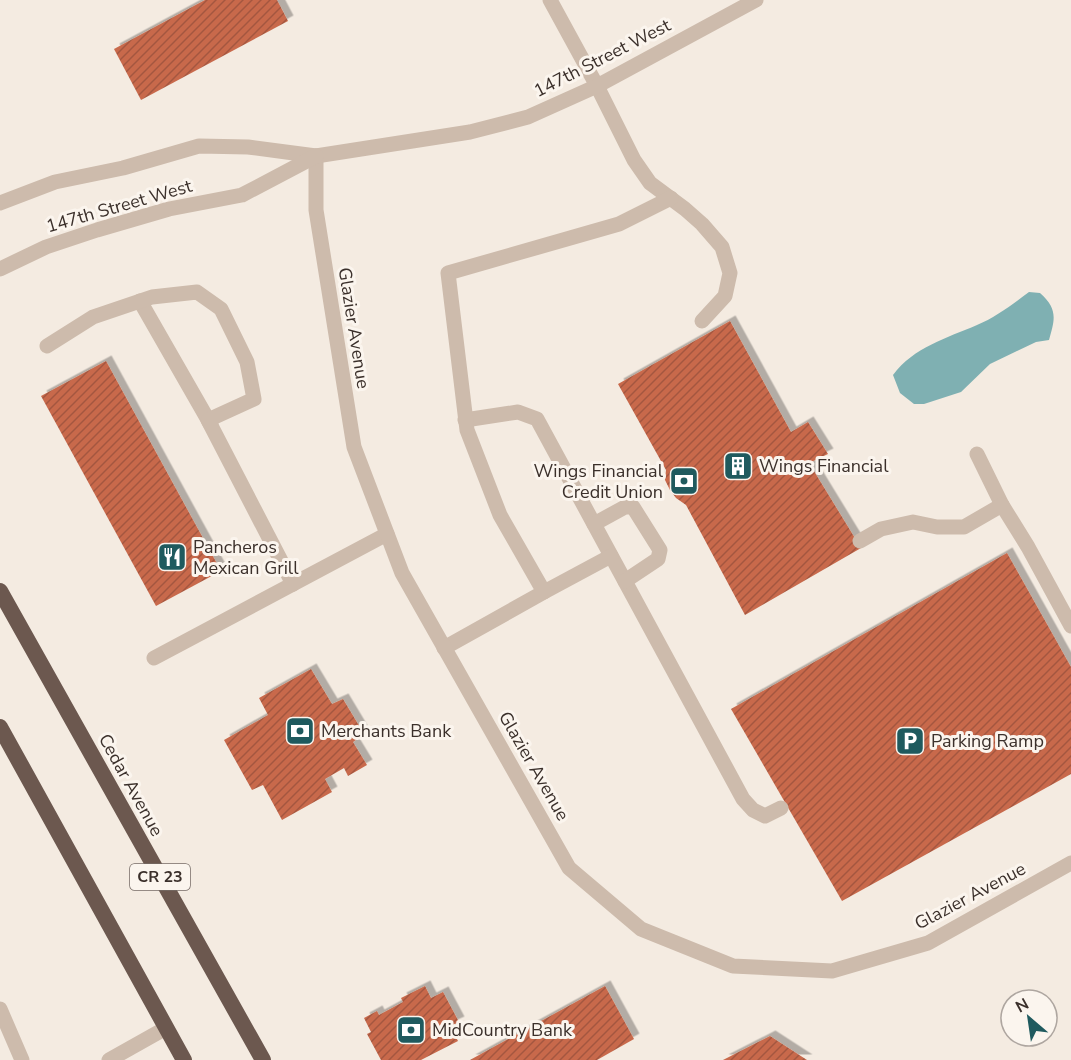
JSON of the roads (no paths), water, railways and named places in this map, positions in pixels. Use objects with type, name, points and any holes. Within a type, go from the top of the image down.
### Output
[{"type":"highway","name":"Cedar Avenue","points":[[0,591],[263,1060]]},
{"type":"highway","points":[[0,727],[184,1060]]},
{"type":"street","points":[[550,0],[634,160],[650,183],[702,224],[722,247],[730,273],[725,296],[702,321]]},
{"type":"street","name":"147th Street West","points":[[0,203],[55,182],[123,168],[199,146],[248,147],[316,156],[470,132],[528,117],[597,86],[756,0]]},
{"type":"street","name":"147th Street West","points":[[0,269],[46,247],[97,230],[169,209],[242,195],[316,156]]},
{"type":"street","name":"Glazier Avenue","points":[[316,156],[316,210],[354,447],[402,573],[569,868],[640,929],[733,966],[832,971],[928,943],[1071,863]]},
{"type":"street","points":[[544,592],[500,515],[471,441],[465,420],[448,273],[619,224],[670,198]]},
{"type":"street","points":[[47,346],[93,317],[152,297],[197,292],[221,309],[247,362],[254,399],[208,420],[292,584]]},
{"type":"street","points":[[140,301],[211,425]]},
{"type":"street","points":[[465,420],[518,412],[537,419],[743,799],[753,810],[765,816],[781,808]]},
{"type":"street","points":[[977,454],[1002,505],[1071,626]]},
{"type":"street","points":[[860,541],[881,529],[913,522],[937,527],[964,527],[1002,505]]},
{"type":"street","points":[[594,524],[625,507],[633,507],[660,550],[658,559],[625,581]]},
{"type":"street","points":[[154,658],[387,534]]},
{"type":"street","points":[[444,648],[611,556]]},
{"type":"street","points":[[0,1009],[20,1058]]},
{"type":"street","points":[[109,1060],[166,1028]]},
{"type":"water","points":[[1029,292],[1040,293],[1050,304],[1054,320],[1049,340],[1036,342],[990,364],[961,392],[924,404],[914,404],[900,393],[893,375],[911,357],[932,344],[991,318]]},
{"type":"place","name":"Wings Financial","points":[[738,466]]},
{"type":"place","name":"Wings Financial Credit Union","points":[[684,481]]},
{"type":"place","name":"Pancheros Mexican Grill","points":[[172,557]]},
{"type":"place","name":"Merchants Bank","points":[[300,731]]},
{"type":"place","name":"Parking Ramp","points":[[910,741]]},
{"type":"place","name":"MidCountry Bank","points":[[411,1030]]}]
